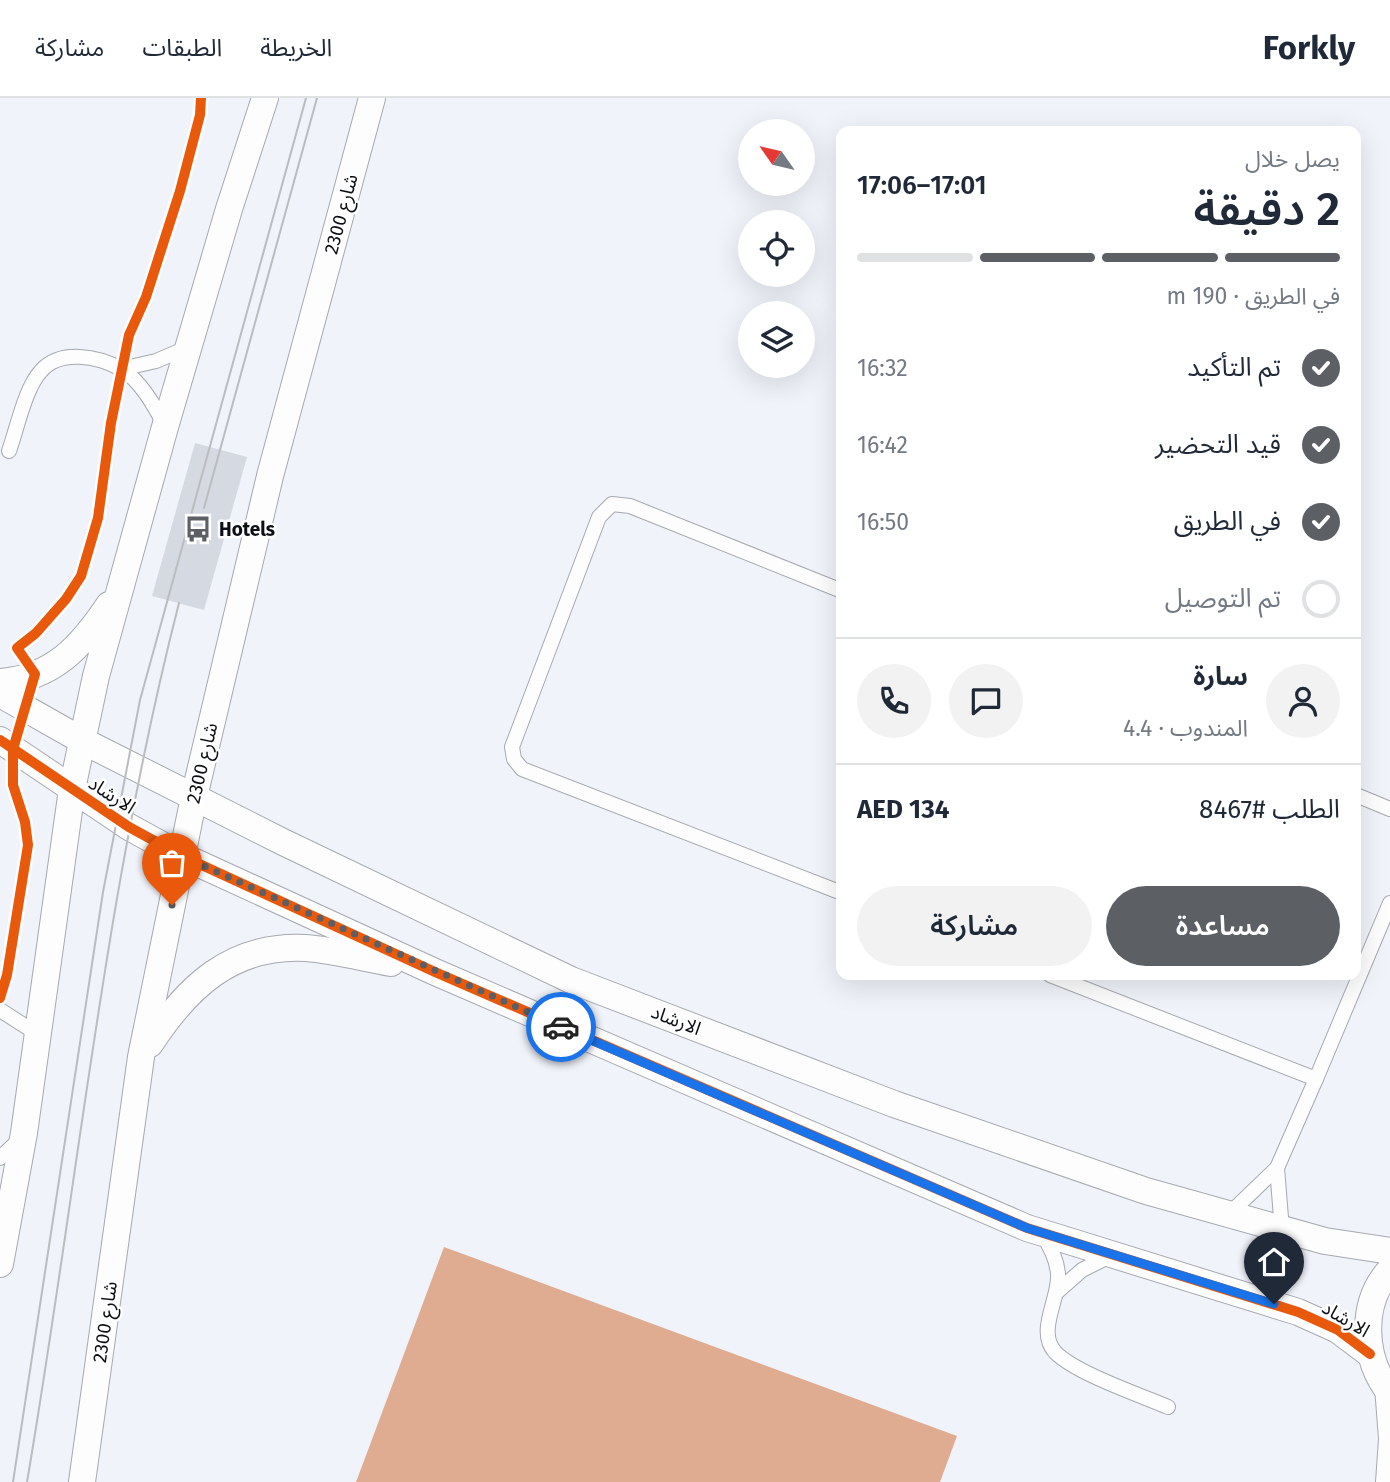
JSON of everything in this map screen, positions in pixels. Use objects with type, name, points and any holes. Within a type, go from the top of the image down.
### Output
[{"type":"street","points":[[0,1264],[3,1225],[24,1133],[72,789],[120,590],[165,427],[229,209],[265,98]]},
{"type":"street","name":"شارع 2300","points":[[82,1482],[141,1058],[194,797],[270,476],[372,98]]},
{"type":"street","points":[[0,682],[20,680],[62,662],[90,633],[120,590]]},
{"type":"street","name":"الارشاد","points":[[0,694],[83,741],[194,797],[571,979],[894,1104],[1146,1191],[1325,1241],[1390,1251]]},
{"type":"street","name":"الارشاد","points":[[0,740],[129,827],[182,856],[435,972],[738,1105],[1041,1233],[1298,1312],[1338,1330],[1370,1354]]},
{"type":"street","name":"الارشاد","points":[[141,1058],[172,1010],[186,995],[202,981],[239,960],[272,951],[306,948],[435,972]]},
{"type":"street","points":[[1386,1388],[1370,1354],[1368,1327],[1373,1299],[1390,1270]]},
{"type":"lane","points":[[121,369],[156,361],[189,347]]},
{"type":"lane","points":[[9,451],[32,384],[49,362],[62,357],[76,356],[121,369],[147,395],[165,427]]},
{"type":"lane","points":[[836,589],[630,506],[612,505],[599,517],[512,747],[514,759],[523,769],[836,891]]},
{"type":"lane","points":[[1361,797],[1390,809]]},
{"type":"lane","points":[[1361,972],[1390,903]]},
{"type":"lane","points":[[1063,980],[1316,1079]]},
{"type":"lane","points":[[1227,1215],[1254,1193],[1277,1168],[1358,980]]},
{"type":"lane","points":[[0,1010],[36,1033]]},
{"type":"lane","points":[[0,1158],[24,1133]]},
{"type":"lane","points":[[1277,1168],[1282,1230]]},
{"type":"lane","points":[[1041,1233],[1056,1262],[1057,1292],[1048,1328],[1051,1345],[1056,1353],[1083,1370],[1168,1407]]},
{"type":"lane","points":[[1057,1292],[1082,1270],[1113,1255]]},
{"type":"lane","points":[[1383,1482],[1386,1388]]},
{"type":"shaded area","points":[[444,1247],[957,1436],[940,1482],[356,1482]]},
{"type":"building","points":[[195,443],[247,457],[204,610],[152,596]]},
{"type":"tram line","points":[[13,1482],[103,892],[140,700],[306,98]]},
{"type":"tram line","points":[[204,508],[317,98]]},
{"type":"tram line","points":[[27,1482],[112,930],[153,711],[179,603]]},
{"type":"cycle path","points":[[0,998],[7,975],[28,845],[25,822],[13,785],[13,749],[35,674],[17,648],[36,633],[66,599],[81,576],[98,518],[111,423],[129,335],[146,297],[180,191],[200,115],[201,98]]},
{"type":"cycle path","points":[[0,740],[129,827],[182,856],[435,972],[1027,1228],[1298,1312],[1338,1330],[1370,1354]]},
{"type":"way so far","points":[[172,905],[182,856],[561,1027]]},
{"type":"place","name":"Hotels","points":[[198,529]]},
{"type":"route","points":[[561,1027],[1027,1228],[1274,1304]]}]
